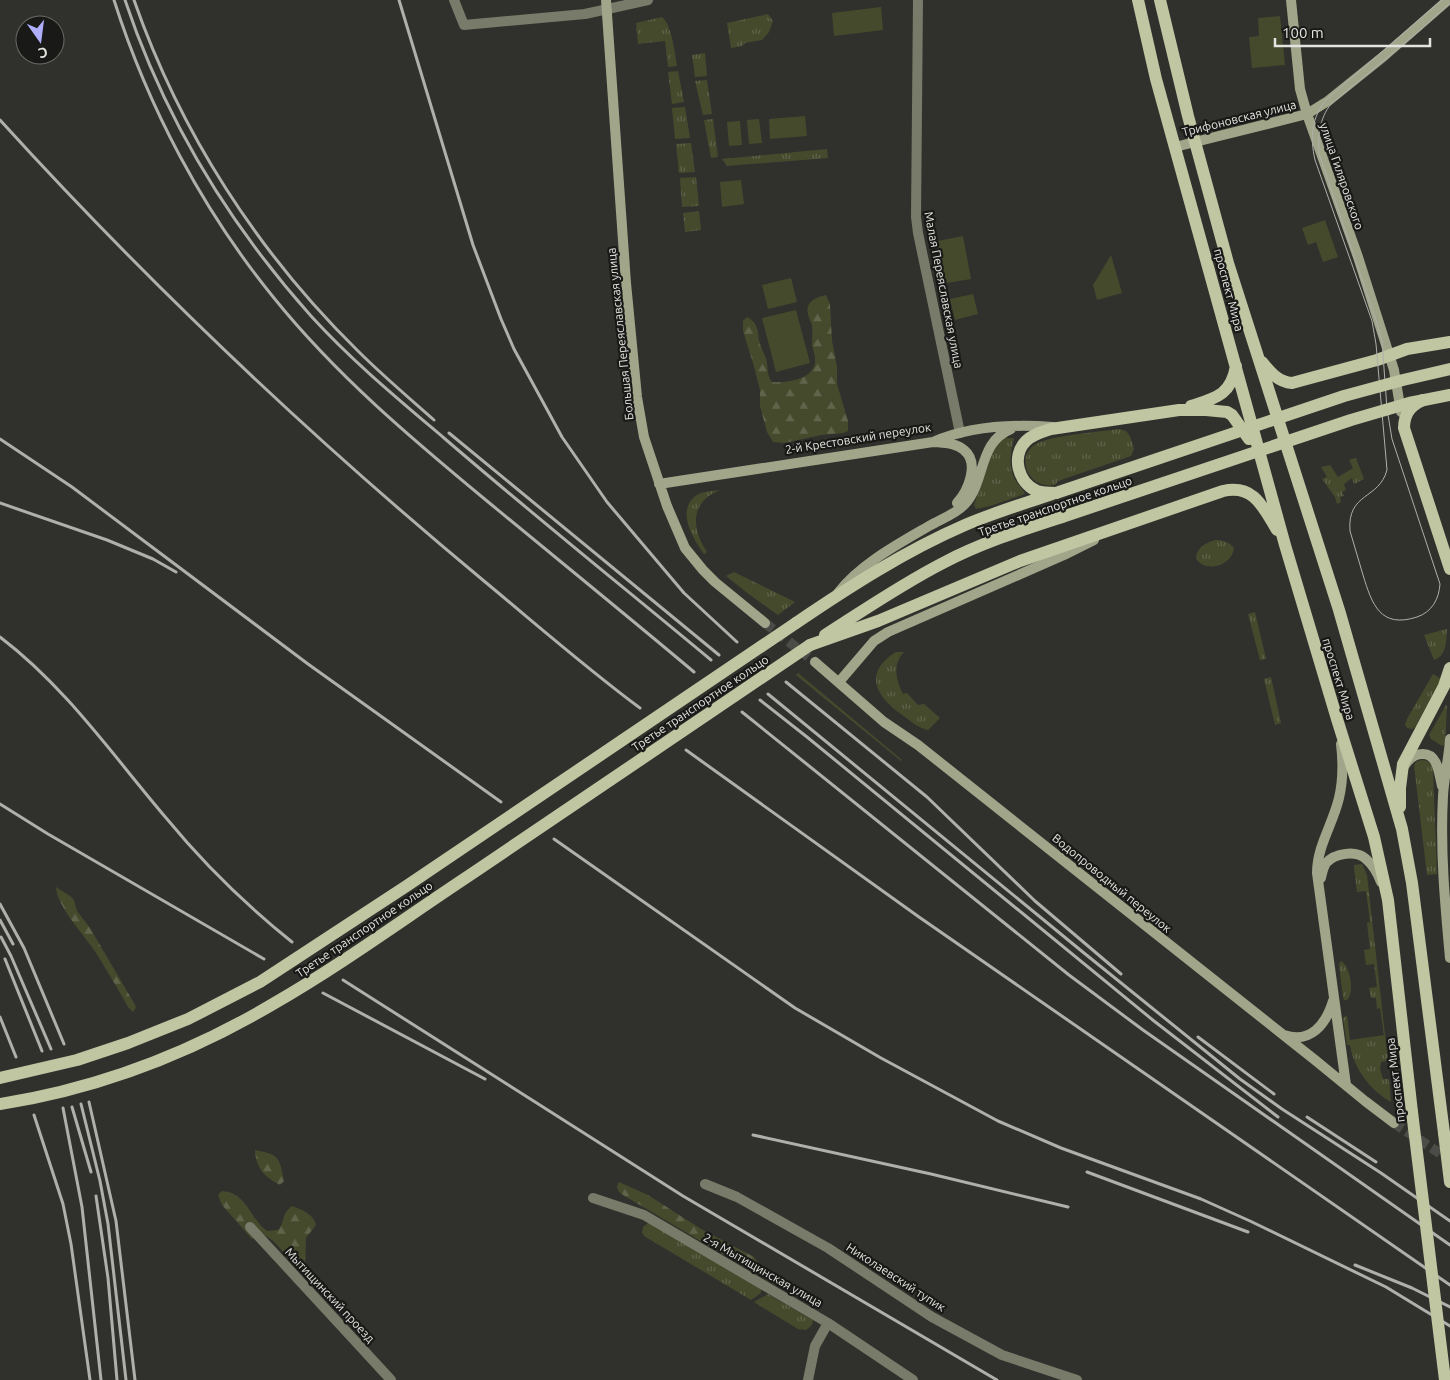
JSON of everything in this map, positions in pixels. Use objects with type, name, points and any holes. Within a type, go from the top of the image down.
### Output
[{"type":"main road","name":"проспект Мира","points":[[1138,0],[1149,50],[1175,147],[1262,460],[1337,718],[1374,836],[1388,900],[1445,1380]]},
{"type":"main road","name":"проспект Мира","points":[[1160,0],[1194,142],[1228,263],[1339,610],[1402,829],[1412,883],[1450,1182]]},
{"type":"main road","name":"улица Гиляровского","points":[[1291,0],[1300,89],[1306,114],[1358,257],[1390,355],[1398,384],[1404,428]]},
{"type":"main road","name":"Трифоновская улица","points":[[1175,147],[1306,114],[1328,101],[1384,56],[1448,0]]},
{"type":"main road","name":"Большая Переяславская улица","points":[[606,5],[623,252],[636,397],[644,437],[679,536],[693,558],[715,582],[765,623]]},
{"type":"main road","points":[[1256,353],[1277,378],[1292,383],[1377,360],[1407,348],[1450,342]]},
{"type":"main road","name":"2-й Крестовский переулок","points":[[1179,410],[1222,395],[1232,382],[1236,366]]},
{"type":"main road","name":"Третье транспортное кольцо","points":[[0,1078],[77,1060],[128,1044],[188,1019],[260,982],[464,848],[796,623],[892,562],[932,540],[982,518],[1344,396],[1450,370]]},
{"type":"main road","points":[[1450,394],[1427,398],[1412,406],[1407,413],[1404,428],[1450,569]]},
{"type":"main road","name":"Третье транспортное кольцо","points":[[0,1104],[84,1085],[137,1068],[199,1043],[273,1005],[515,845],[810,645],[944,562],[998,538],[1351,420],[1450,394]]},
{"type":"main road","name":"2-й Крестовский переулок","points":[[660,484],[933,442],[960,433],[1019,426],[1067,426],[1179,410],[1217,411],[1232,415],[1262,460]]},
{"type":"main road","points":[[832,600],[851,577],[929,526],[964,506],[974,489],[991,444],[999,435],[1019,426]]},
{"type":"main road","points":[[1056,493],[1037,491],[1026,483],[1019,469],[1019,452],[1023,445],[1033,436],[1067,426]]},
{"type":"main road","points":[[929,526],[959,502],[967,487],[972,470],[970,457],[964,449],[949,444],[933,442]]},
{"type":"main road","points":[[810,645],[878,621],[988,574],[1214,493],[1238,489],[1252,494],[1286,545]]},
{"type":"main road","points":[[839,682],[874,641],[888,632],[1064,556],[1115,528]]},
{"type":"main road","name":"Водопроводный переулок","points":[[814,662],[884,722],[918,745],[1394,1123]]},
{"type":"main road","points":[[1402,829],[1401,776],[1407,754],[1444,686],[1450,668]]},
{"type":"main road","points":[[1337,718],[1342,750],[1339,799],[1317,864],[1320,899],[1346,1085]]},
{"type":"main road","points":[[1450,739],[1443,794],[1444,868],[1450,958]]},
{"type":"main road","points":[[1401,776],[1406,764],[1413,757],[1417,754],[1427,754],[1434,759],[1437,765],[1443,794]]},
{"type":"main road","points":[[1320,899],[1323,869],[1332,858],[1348,854],[1362,856],[1368,860],[1378,876],[1388,900]]},
{"type":"main road","points":[[1281,1034],[1294,1038],[1316,1032],[1324,1023],[1334,998]]},
{"type":"street","points":[[454,0],[464,25],[585,14],[606,5],[648,0]]},
{"type":"street","name":"Малая Переяславская улица","points":[[918,0],[916,217],[960,433]]},
{"type":"street","name":"Николаевский тупик","points":[[705,1184],[737,1198],[828,1248],[932,1317],[1002,1355],[1077,1380]]},
{"type":"street","name":"2-я Мытищинская улица","points":[[593,1198],[644,1215],[828,1323],[913,1380]]},
{"type":"street","name":"Мытищинский проезд","points":[[250,1227],[391,1380]]},
{"type":"street","points":[[808,1380],[815,1346],[828,1323]]},
{"type":"green space","points":[[881,7],[883,30],[834,36],[832,13]]},
{"type":"green space","points":[[768,14],[773,21],[769,32],[762,40],[731,48],[727,23]]},
{"type":"green space","points":[[1280,16],[1285,65],[1252,68],[1249,37],[1259,36],[1258,18]]},
{"type":"green space","points":[[662,17],[671,33],[677,66],[668,67],[665,41],[638,44],[636,23]]},
{"type":"green space","points":[[705,53],[707,76],[695,77],[692,55]]},
{"type":"green space","points":[[678,71],[684,102],[672,104],[668,72]]},
{"type":"green space","points":[[707,80],[712,114],[703,115],[695,81]]},
{"type":"green space","points":[[685,107],[690,138],[675,139],[672,108]]},
{"type":"green space","points":[[805,116],[807,136],[770,139],[769,119]]},
{"type":"green space","points":[[713,119],[718,157],[711,158],[704,120]]},
{"type":"green space","points":[[759,119],[762,143],[749,144],[747,120]]},
{"type":"green space","points":[[740,121],[742,145],[729,146],[727,122]]},
{"type":"green space","points":[[691,143],[695,172],[679,173],[676,144]]},
{"type":"green space","points":[[827,149],[828,158],[727,166],[722,159]]},
{"type":"green space","points":[[696,177],[699,206],[682,207],[680,178]]},
{"type":"green space","points":[[741,180],[744,204],[722,207],[720,182]]},
{"type":"green space","points":[[699,211],[701,230],[685,232],[683,213]]},
{"type":"green space","points":[[1325,220],[1338,257],[1323,262],[1316,242],[1308,245],[1302,228]]},
{"type":"green space","points":[[963,236],[971,279],[941,284],[933,242]]},
{"type":"green space","points":[[1111,255],[1122,293],[1097,300],[1093,285]]},
{"type":"green space","points":[[791,278],[797,302],[768,309],[762,285]]},
{"type":"green space","points":[[973,294],[978,314],[955,320],[950,299]]},
{"type":"green space","points":[[826,295],[830,304],[837,384],[848,421],[848,431],[784,443],[773,442],[767,432],[760,406],[760,390],[743,331],[743,321],[747,317],[756,325],[766,360],[768,375],[772,382],[798,379],[809,373],[815,363],[812,345],[812,325],[808,314],[809,304],[813,300]]},
{"type":"green space","points":[[796,310],[810,363],[776,372],[762,318]]},
{"type":"green space","points":[[1119,429],[1126,431],[1130,436],[1134,449],[1131,456],[1058,481],[1055,485],[1045,485],[1037,482],[1027,470],[1026,456],[1036,444],[1064,436]]},
{"type":"green space","points":[[1003,438],[1014,438],[1011,468],[1014,478],[1025,494],[976,509],[974,505],[994,449]]},
{"type":"green space","points":[[1356,458],[1364,479],[1354,484],[1352,478],[1344,484],[1346,490],[1342,492],[1344,496],[1340,497],[1341,502],[1337,504],[1335,497],[1322,479],[1327,477],[1321,467],[1330,465],[1338,477],[1353,468],[1349,460]]},
{"type":"green space","points":[[720,490],[703,501],[696,516],[698,534],[707,552],[704,554],[691,533],[688,524],[687,508],[697,495]]},
{"type":"green space","points":[[1215,540],[1230,544],[1234,548],[1232,554],[1229,559],[1218,566],[1206,566],[1196,559],[1196,555],[1205,544]]},
{"type":"green space","points":[[734,572],[795,602],[778,615],[726,576]]},
{"type":"green space","points":[[1255,612],[1266,659],[1260,660],[1248,614]]},
{"type":"green space","points":[[1447,629],[1444,651],[1434,660],[1424,635]]},
{"type":"green space","points":[[896,652],[904,652],[898,662],[896,672],[903,694],[907,693],[918,705],[924,704],[940,718],[928,730],[916,725],[895,710],[881,694],[877,686],[876,677],[879,669],[885,660]]},
{"type":"green space","points":[[798,673],[902,760],[796,675]]},
{"type":"green space","points":[[1433,674],[1441,679],[1415,727],[1412,729],[1407,728],[1405,725],[1407,719]]},
{"type":"green space","points":[[1271,677],[1281,723],[1275,725],[1264,679]]},
{"type":"green space","points":[[1446,705],[1445,744],[1442,746],[1431,739],[1429,735]]},
{"type":"green space","points":[[1421,760],[1429,762],[1433,769],[1437,874],[1427,875],[1414,766],[1416,762]]},
{"type":"green space","points":[[1362,864],[1367,875],[1388,1061],[1381,1062],[1380,1069],[1383,1079],[1389,1079],[1391,1102],[1370,1085],[1359,1070],[1350,1045],[1347,1045],[1343,1018],[1347,1015],[1350,1040],[1384,1035],[1380,1008],[1377,1009],[1376,998],[1371,998],[1369,988],[1377,987],[1374,964],[1366,965],[1364,950],[1370,949],[1367,923],[1370,922],[1366,891],[1357,892],[1354,867],[1354,865]]},
{"type":"green space","points":[[56,887],[74,900],[77,911],[90,928],[134,1003],[136,1007],[133,1012],[128,1007],[94,950],[65,911],[57,894]]},
{"type":"green space","points":[[1341,961],[1347,968],[1350,979],[1351,992],[1347,1000],[1344,1000],[1343,997],[1339,964]]},
{"type":"green space","points":[[255,1150],[277,1158],[284,1181],[280,1185],[262,1172],[257,1162]]},
{"type":"green space","points":[[619,1182],[648,1195],[701,1229],[754,1257],[763,1270],[785,1284],[780,1287],[775,1285],[623,1195],[617,1187]]},
{"type":"green space","points":[[222,1191],[237,1196],[267,1231],[278,1230],[284,1215],[292,1206],[310,1215],[316,1225],[306,1238],[305,1270],[300,1271],[268,1237],[262,1234],[252,1239],[222,1205],[218,1195]]},
{"type":"green space","points":[[648,1223],[653,1224],[761,1288],[761,1293],[751,1300],[644,1236],[642,1232],[643,1227]]},
{"type":"green space","points":[[768,1294],[813,1320],[812,1325],[806,1330],[798,1329],[754,1302]]},
{"type":"tunnel","points":[[765,623],[815,662]]},
{"type":"tunnel","points":[[1394,1123],[1450,1160]]},
{"type":"tram line","points":[[1442,0],[1327,99],[1315,120],[1312,136],[1315,160],[1372,321],[1376,344],[1387,470],[1383,480],[1377,487],[1358,502],[1353,509],[1350,518],[1350,531],[1366,586],[1374,604],[1386,617],[1394,620],[1417,617],[1427,612],[1436,600],[1440,584],[1392,439],[1387,409],[1382,341],[1319,154],[1319,134],[1324,116],[1331,104],[1450,3]]},
{"type":"railway","points":[[114,0],[143,79],[180,156],[201,194],[248,265],[298,326],[349,380],[403,430],[694,672]]},
{"type":"railway","points":[[125,0],[159,86],[179,127],[202,167],[226,206],[253,244],[311,316],[359,364],[410,409],[711,660]]},
{"type":"railway","points":[[134,0],[174,97],[199,143],[255,232],[322,313],[367,360],[434,420]]},
{"type":"railway","points":[[399,0],[473,245],[514,349],[562,437],[607,502],[684,593],[737,642]]},
{"type":"railway","points":[[0,120],[115,242],[295,416],[420,527],[581,662],[640,708]]},
{"type":"railway","points":[[449,433],[719,655]]},
{"type":"railway","points":[[0,439],[72,487],[308,664],[501,802]]},
{"type":"railway","points":[[0,503],[107,540],[153,559],[176,572]]},
{"type":"railway","points":[[0,637],[24,657],[68,700],[181,836],[211,868],[258,914],[292,942]]},
{"type":"railway","points":[[786,682],[927,797],[1035,901],[1121,974]]},
{"type":"railway","points":[[768,694],[1240,1079],[1450,1221]]},
{"type":"railway","points":[[760,700],[1154,1021],[1278,1117]]},
{"type":"railway","points":[[742,712],[1069,975],[1143,1030],[1450,1245]]},
{"type":"railway","points":[[686,750],[919,917],[1450,1285]]},
{"type":"railway","points":[[0,804],[48,834],[264,959]]},
{"type":"railway","points":[[554,839],[795,1008],[881,1058],[998,1121],[1061,1148],[1201,1199],[1250,1221],[1386,1287],[1450,1326]]},
{"type":"railway","points":[[0,904],[24,948],[64,1044]]},
{"type":"railway","points":[[0,920],[13,944]]},
{"type":"railway","points":[[1,937],[51,1049]]},
{"type":"railway","points":[[5,959],[42,1051]]},
{"type":"railway","points":[[343,980],[683,1196],[997,1380]]},
{"type":"railway","points":[[323,993],[485,1079]]},
{"type":"railway","points":[[0,1017],[16,1057]]},
{"type":"railway","points":[[1198,1037],[1274,1094]]},
{"type":"railway","points":[[89,1102],[116,1221],[135,1380]]},
{"type":"railway","points":[[81,1104],[100,1181],[108,1224],[126,1380]]},
{"type":"railway","points":[[72,1107],[91,1172]]},
{"type":"railway","points":[[63,1108],[82,1207],[101,1380]]},
{"type":"railway","points":[[34,1115],[63,1204],[71,1244],[90,1380]]},
{"type":"railway","points":[[1307,1117],[1376,1162]]},
{"type":"railway","points":[[753,1135],[931,1174],[1068,1207]]},
{"type":"railway","points":[[1087,1172],[1248,1232]]},
{"type":"railway","points":[[96,1196],[108,1278],[117,1380]]},
{"type":"railway","points":[[1355,1265],[1412,1288],[1450,1307]]}]
